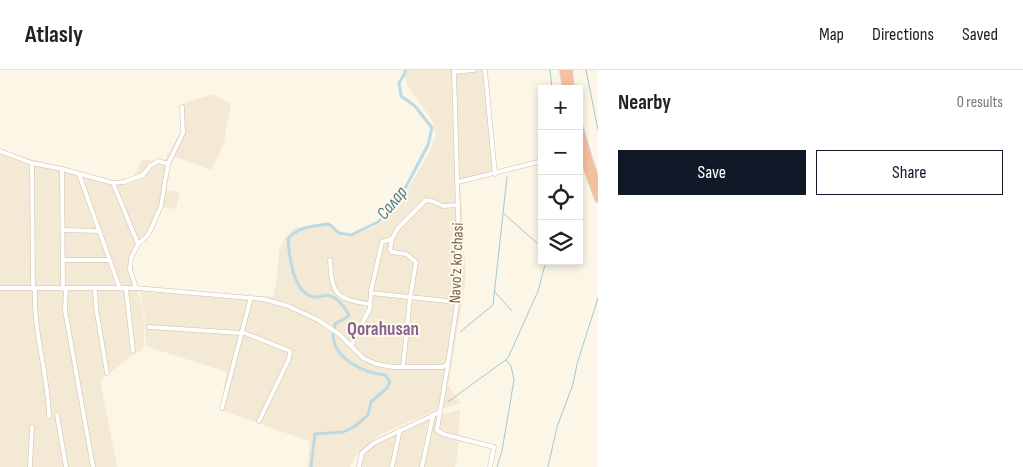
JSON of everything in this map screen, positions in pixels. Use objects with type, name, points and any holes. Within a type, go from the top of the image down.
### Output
[{"type":"highway","points":[[563,70],[565,85]]},
{"type":"highway","points":[[569,70],[571,85]]},
{"type":"highway","points":[[581,130],[598,186]]},
{"type":"highway","points":[[583,156],[598,199]]},
{"type":"street","points":[[454,71],[474,70]]},
{"type":"street","points":[[484,70],[495,174]]},
{"type":"street","name":"Navo'z ko'chasi","points":[[454,71],[460,284],[437,430],[443,434],[494,447],[490,467]]},
{"type":"street","points":[[136,288],[129,266],[138,244],[148,236],[160,206],[168,164],[183,133],[182,107]]},
{"type":"street","points":[[0,151],[32,163],[113,183],[124,182],[142,175],[150,166],[158,161],[168,164]]},
{"type":"street","points":[[458,182],[538,162]]},
{"type":"street","points":[[32,163],[35,316],[48,395],[49,416]]},
{"type":"street","points":[[62,169],[65,310],[93,467]]},
{"type":"street","points":[[79,174],[98,232],[120,289]]},
{"type":"street","points":[[113,183],[138,244]]},
{"type":"street","points":[[403,367],[410,298],[416,262],[406,254],[392,252],[390,250],[392,239],[398,228],[426,200],[443,206],[459,204]]},
{"type":"street","points":[[63,230],[98,232]]},
{"type":"street","points":[[351,346],[370,304],[381,244],[392,239]]},
{"type":"street","points":[[63,260],[109,260]]},
{"type":"street","points":[[330,260],[331,280],[334,290],[348,301],[370,304]]},
{"type":"street","points":[[0,288],[64,290],[136,288],[251,297],[273,301],[309,315],[339,334],[363,358],[376,364],[403,367],[444,367],[448,363]]},
{"type":"street","points":[[95,289],[96,308],[107,373]]},
{"type":"street","points":[[126,289],[132,351]]},
{"type":"street","points":[[371,293],[457,302]]},
{"type":"street","points":[[222,408],[251,297]]},
{"type":"street","points":[[149,327],[242,332],[290,351],[289,359],[259,421]]},
{"type":"street","points":[[444,367],[447,371]]},
{"type":"street","points":[[361,466],[362,453],[374,443],[440,412]]},
{"type":"street","points":[[58,415],[66,467]]},
{"type":"street","points":[[422,467],[433,415]]},
{"type":"street","points":[[30,467],[32,427]]},
{"type":"street","points":[[392,467],[400,430]]},
{"type":"shaded area","name":"Qorahusan","points":[[405,70],[484,70],[494,173],[460,181],[466,279],[448,385],[461,403],[436,410],[379,435],[356,456],[350,467],[308,467],[309,441],[220,410],[227,372],[145,346],[146,324],[139,287],[273,297],[279,250],[285,238],[294,228],[328,222],[346,237],[373,228],[396,210],[430,151],[436,135],[432,120],[406,84]]},
{"type":"shaded area","points":[[214,94],[231,104],[224,142],[212,170],[175,157],[169,167],[165,190],[180,192],[176,209],[162,207],[153,230],[137,248],[131,260],[129,273],[137,286],[145,323],[143,350],[131,356],[100,381],[117,467],[0,467],[0,149],[115,181],[134,176],[142,160],[165,160],[180,133],[181,104]]},
{"type":"shaded area","points":[[460,410],[458,452],[455,467],[356,467],[362,455],[384,435],[436,416]]},
{"type":"waterway","name":"Салар","points":[[311,467],[315,434],[343,432],[354,427],[368,415],[371,402],[387,388],[390,382],[385,375],[377,374],[352,364],[339,352],[333,336],[335,324],[349,315],[333,297],[326,295],[314,297],[301,289],[294,273],[288,239],[302,229],[329,224],[339,233],[351,235],[378,222],[400,198],[428,145],[432,128],[415,106],[401,96],[399,83],[405,70]]},
{"type":"waterway","points":[[550,70],[552,85]]},
{"type":"waterway","points":[[586,70],[598,130]]},
{"type":"waterway","points":[[460,332],[493,305],[507,177]]},
{"type":"waterway","points":[[504,214],[537,243]]},
{"type":"waterway","points":[[448,402],[508,358],[538,291],[545,265]]},
{"type":"waterway","points":[[495,292],[512,311]]},
{"type":"waterway","points":[[548,467],[557,427],[573,384],[577,364],[598,298]]},
{"type":"waterway","points":[[497,467],[502,451],[514,380],[511,366],[506,360]]},
{"type":"district","name":"Qorahusan","points":[[383,329]]}]
